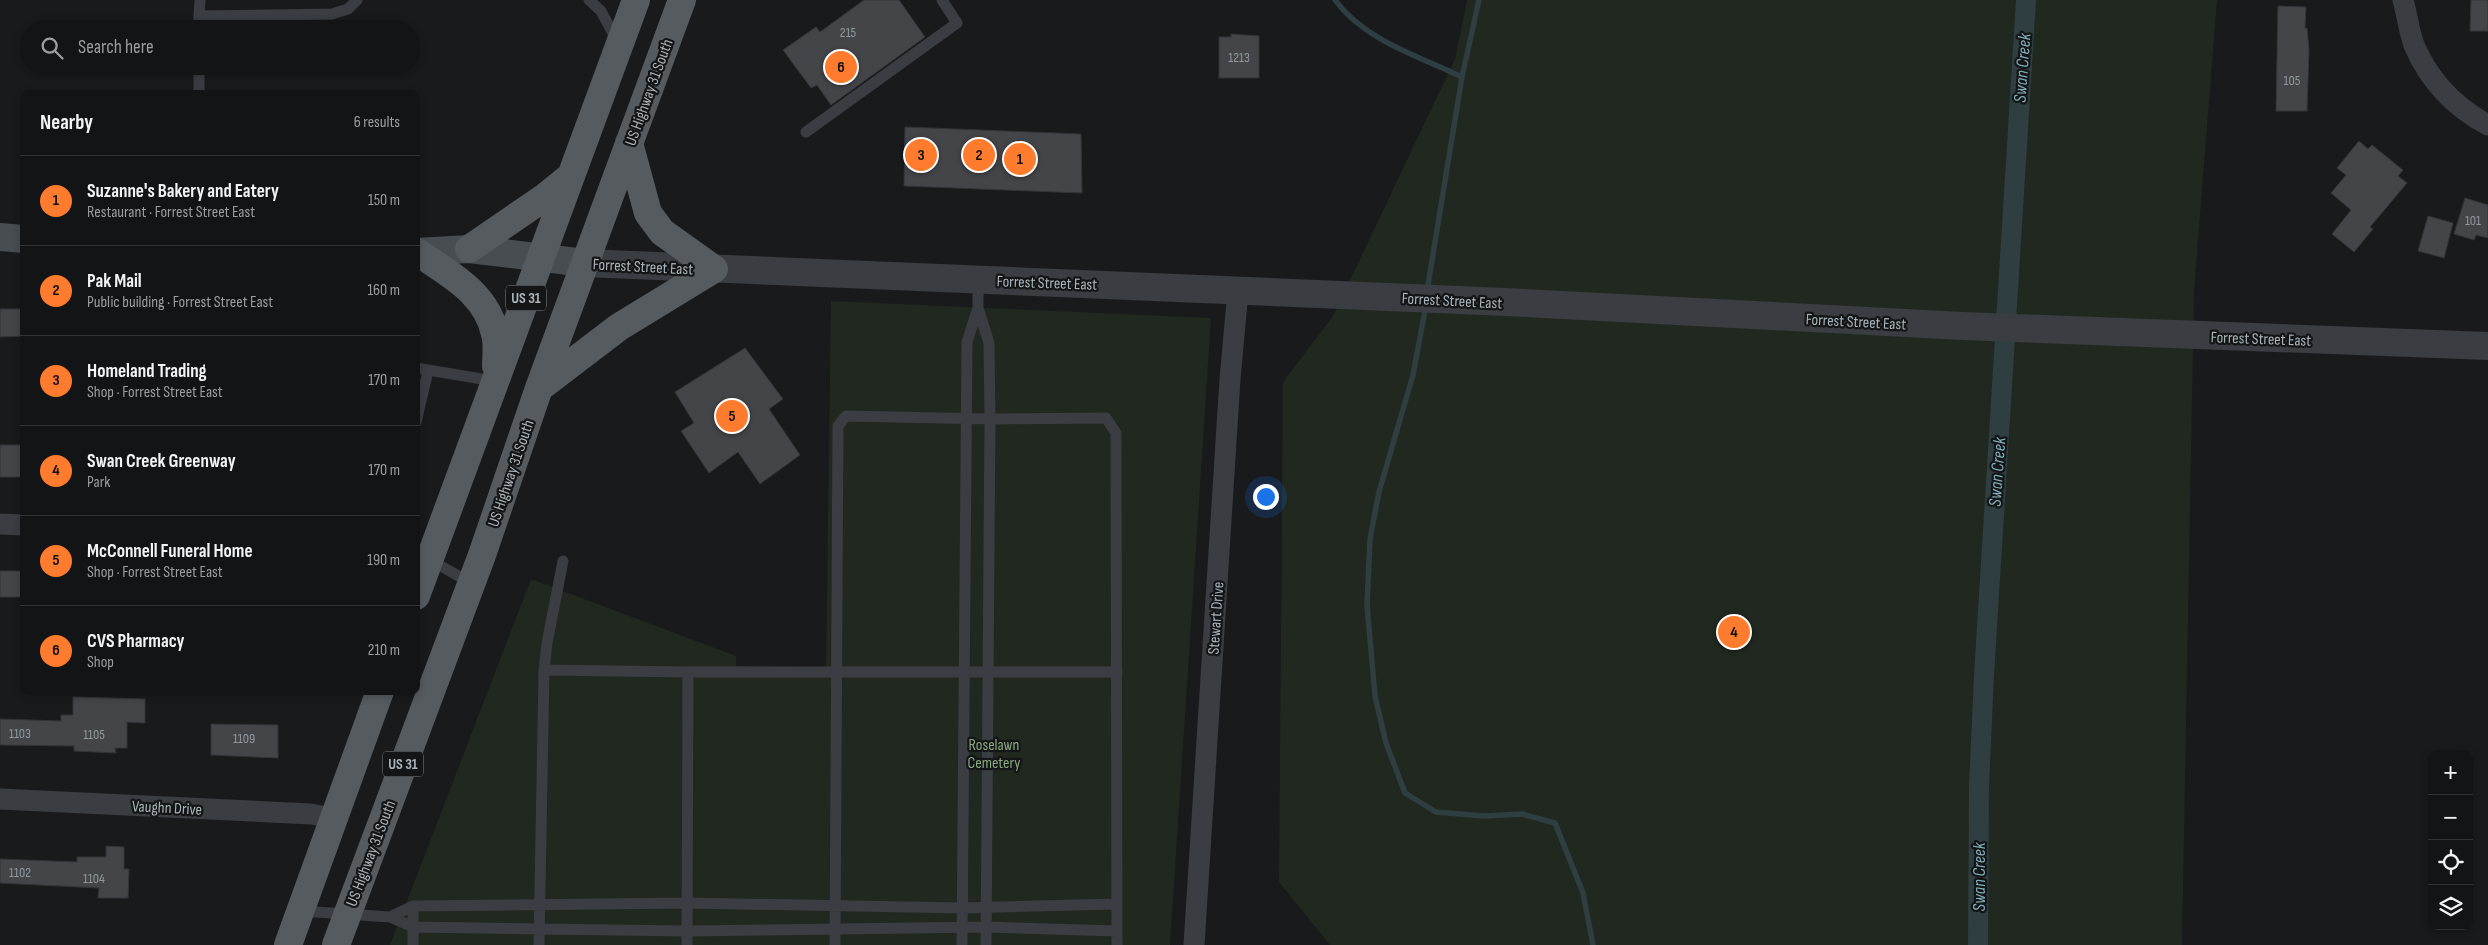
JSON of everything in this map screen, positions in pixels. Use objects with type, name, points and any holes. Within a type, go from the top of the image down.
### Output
[{"type":"main road","name":"US 31","points":[[420,573],[423,556],[542,257],[636,0]]},
{"type":"main road","name":"US Highway 31 South","points":[[336,945],[471,583],[539,388],[682,0]]},
{"type":"main road","points":[[539,388],[619,327],[714,270],[662,232],[648,212],[629,143]]},
{"type":"main road","points":[[469,249],[545,197],[572,175]]},
{"type":"main road","points":[[0,237],[20,239]]},
{"type":"main road","name":"Forrest Street East","points":[[420,252],[469,249],[585,262]]},
{"type":"main road","points":[[420,254],[471,290],[486,310],[496,335],[495,377]]},
{"type":"main road","name":"US 31","points":[[288,945],[378,695]]},
{"type":"street","points":[[2403,0],[2414,44],[2436,84],[2470,115],[2488,125]]},
{"type":"street","name":"Forrest Street East","points":[[585,262],[714,270],[1506,302],[1963,326],[2488,346]]},
{"type":"street","name":"Stewart Drive","points":[[1194,945],[1230,379],[1238,292]]},
{"type":"street","points":[[0,524],[20,525]]},
{"type":"street","name":"Vaughn Drive","points":[[0,800],[311,814],[333,818]]},
{"type":"lane","points":[[200,0],[200,20]]},
{"type":"lane","points":[[200,16],[332,14],[348,9],[357,0]]},
{"type":"lane","points":[[589,0],[602,12],[619,47]]},
{"type":"lane","points":[[806,132],[957,23],[942,0]]},
{"type":"lane","points":[[200,75],[200,90]]},
{"type":"lane","points":[[978,280],[978,308],[989,343],[990,419],[986,945]]},
{"type":"lane","points":[[962,945],[967,342],[978,308]]},
{"type":"lane","points":[[420,369],[495,377]]},
{"type":"lane","points":[[420,405],[428,371]]},
{"type":"lane","points":[[835,945],[838,426],[846,416],[967,419],[1106,418],[1116,433],[1117,945]]},
{"type":"lane","points":[[423,556],[471,583]]},
{"type":"lane","points":[[539,945],[544,670],[547,643],[563,561]]},
{"type":"lane","points":[[544,670],[964,673],[1117,672]]},
{"type":"lane","points":[[687,945],[688,672]]},
{"type":"lane","points":[[390,917],[413,906],[687,903],[835,908],[986,908],[1117,904]]},
{"type":"lane","points":[[413,906],[413,945]]},
{"type":"lane","points":[[301,911],[390,917],[413,927],[687,931],[986,927],[1117,931]]},
{"type":"green space","points":[[1467,0],[2217,0],[2194,291],[2182,945],[1330,945],[1279,882],[1283,382],[1333,316],[1455,59]]},
{"type":"green space","name":"Roselawn Cemetery","points":[[831,301],[1211,318],[1170,945],[390,945],[531,579],[736,656],[736,666],[826,667]]},
{"type":"building","points":[[864,0],[899,0],[925,37],[831,105],[817,85],[811,88],[783,50],[816,27],[820,32]]},
{"type":"building","points":[[2471,0],[2488,0],[2488,31],[2470,31]]},
{"type":"building","points":[[2278,6],[2306,7],[2305,28],[2307,28],[2309,50],[2307,111],[2276,111]]},
{"type":"building","points":[[1231,34],[1259,36],[1259,78],[1219,78],[1219,37],[1231,37]]},
{"type":"building","points":[[905,127],[1081,134],[1082,193],[904,186]]},
{"type":"building","points":[[2359,141],[2368,149],[2372,145],[2403,170],[2398,176],[2407,183],[2370,227],[2373,229],[2354,252],[2332,234],[2351,210],[2331,193],[2346,175],[2337,168]]},
{"type":"building","points":[[2465,198],[2488,205],[2488,238],[2476,235],[2474,240],[2454,234]]},
{"type":"building","points":[[2428,216],[2453,223],[2444,258],[2418,251]]},
{"type":"building","points":[[0,309],[20,309],[20,336],[0,337]]},
{"type":"building","points":[[745,348],[783,399],[769,409],[800,455],[760,484],[738,452],[709,473],[681,431],[694,423],[675,392]]},
{"type":"building","points":[[0,445],[20,445],[20,477],[0,477]]},
{"type":"building","points":[[0,571],[20,571],[20,597],[0,597]]},
{"type":"building","points":[[73,697],[145,699],[145,723],[127,722],[127,748],[115,748],[116,753],[74,751],[74,746],[0,745],[0,719],[61,721],[61,715],[73,715]]},
{"type":"building","points":[[211,724],[278,725],[278,758],[211,755]]},
{"type":"building","points":[[106,846],[124,847],[124,869],[129,869],[128,898],[98,898],[99,888],[0,883],[0,859],[77,862],[77,857],[106,857]]},
{"type":"waterway","points":[[1335,0],[1347,14],[1376,36],[1393,46],[1462,77]]},
{"type":"waterway","points":[[1427,291],[1462,77],[1479,0]]},
{"type":"waterway","name":"Swan Creek","points":[[1978,945],[1979,786],[1984,675],[2026,0]]},
{"type":"waterway","points":[[1426,305],[1413,375],[1379,492],[1370,539],[1367,605],[1375,696],[1386,743],[1405,793],[1436,812],[1484,816],[1522,814],[1555,823],[1583,893],[1593,945]]},
{"type":"place","name":"CVS Pharmacy","points":[[841,67]]},
{"type":"place","name":"Homeland Trading","points":[[921,155]]},
{"type":"place","name":"Pak Mail","points":[[979,155]]},
{"type":"place","name":"Suzanne's Bakery and Eatery","points":[[1020,159]]},
{"type":"place","name":"McConnell Funeral Home","points":[[732,416]]},
{"type":"place","name":"Swan Creek Greenway","points":[[1734,632]]}]
